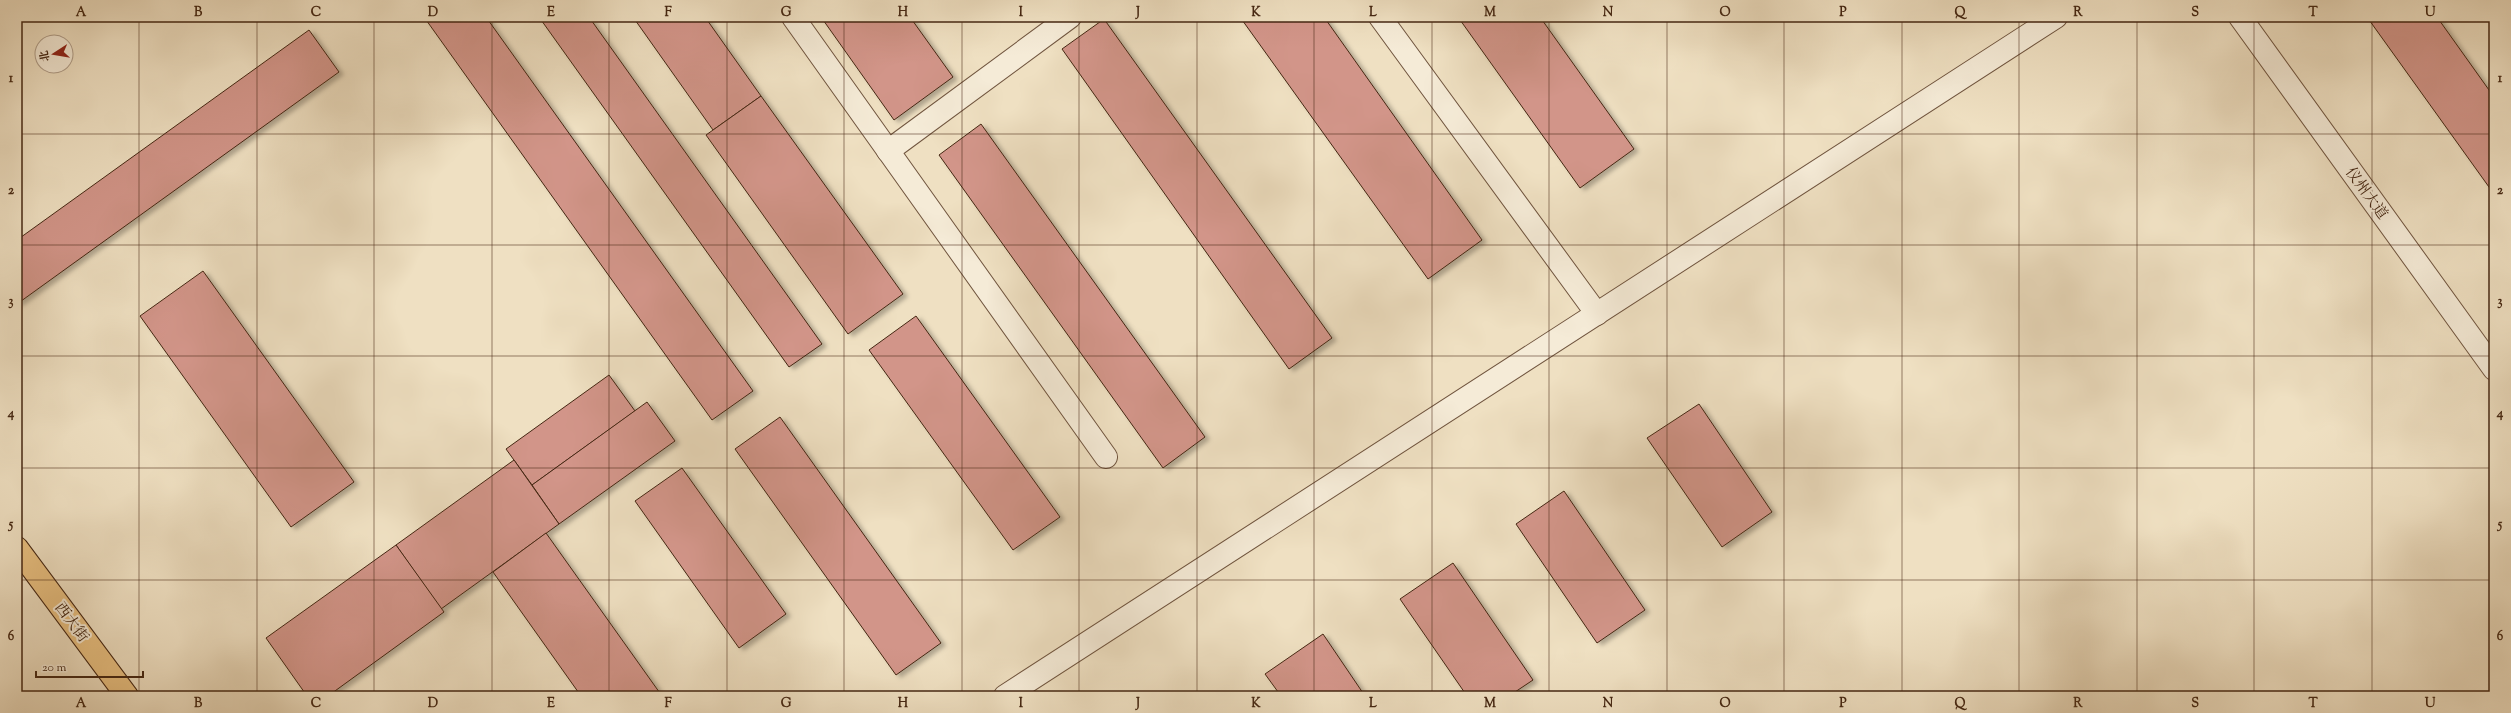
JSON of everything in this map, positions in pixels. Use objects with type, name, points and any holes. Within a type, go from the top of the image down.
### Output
[{"type":"highway","name":"西大街","points":[[17,548],[127,696]]},
{"type":"street","points":[[793,17],[1106,457]]},
{"type":"street","points":[[888,150],[1070,17]]},
{"type":"street","points":[[1380,17],[1597,314]]},
{"type":"street","points":[[1005,696],[2056,17]]},
{"type":"street","name":"仪州大道","points":[[2240,17],[2494,369]]},
{"type":"building","points":[[424,17],[486,17],[753,391],[712,420]]},
{"type":"building","points":[[539,17],[589,17],[822,344],[789,367]]},
{"type":"building","points":[[633,17],[705,17],[761,96],[713,130]]},
{"type":"building","points":[[821,17],[910,17],[953,77],[894,120]]},
{"type":"building","points":[[1240,17],[1324,17],[1482,240],[1428,279]]},
{"type":"building","points":[[1458,17],[1540,17],[1634,149],[1580,188]]},
{"type":"building","points":[[2367,17],[2437,17],[2494,97],[2494,194]]},
{"type":"building","points":[[1104,19],[1332,338],[1289,369],[1062,49]]},
{"type":"building","points":[[309,30],[339,72],[17,304],[17,240]]},
{"type":"building","points":[[761,96],[903,294],[848,334],[706,135]]},
{"type":"building","points":[[981,124],[1205,437],[1163,468],[939,155]]},
{"type":"building","points":[[203,271],[354,482],[291,527],[140,316]]},
{"type":"building","points":[[916,316],[1060,517],[1013,550],[869,350]]},
{"type":"building","points":[[609,375],[635,411],[532,485],[506,449]]},
{"type":"building","points":[[647,402],[675,441],[559,524],[532,485]]},
{"type":"building","points":[[1699,404],[1772,512],[1722,547],[1647,438]]},
{"type":"building","points":[[780,417],[941,643],[896,675],[735,449]]},
{"type":"building","points":[[514,460],[559,524],[441,609],[396,545]]},
{"type":"building","points":[[682,468],[786,614],[739,648],[635,501]]},
{"type":"building","points":[[1564,491],[1645,610],[1597,643],[1516,524]]},
{"type":"building","points":[[546,533],[662,696],[581,696],[493,572]]},
{"type":"building","points":[[396,545],[444,612],[328,696],[307,696],[266,638]]},
{"type":"building","points":[[1453,563],[1533,680],[1509,696],[1467,696],[1400,599]]},
{"type":"building","points":[[1323,634],[1365,696],[1281,696],[1265,674]]}]
